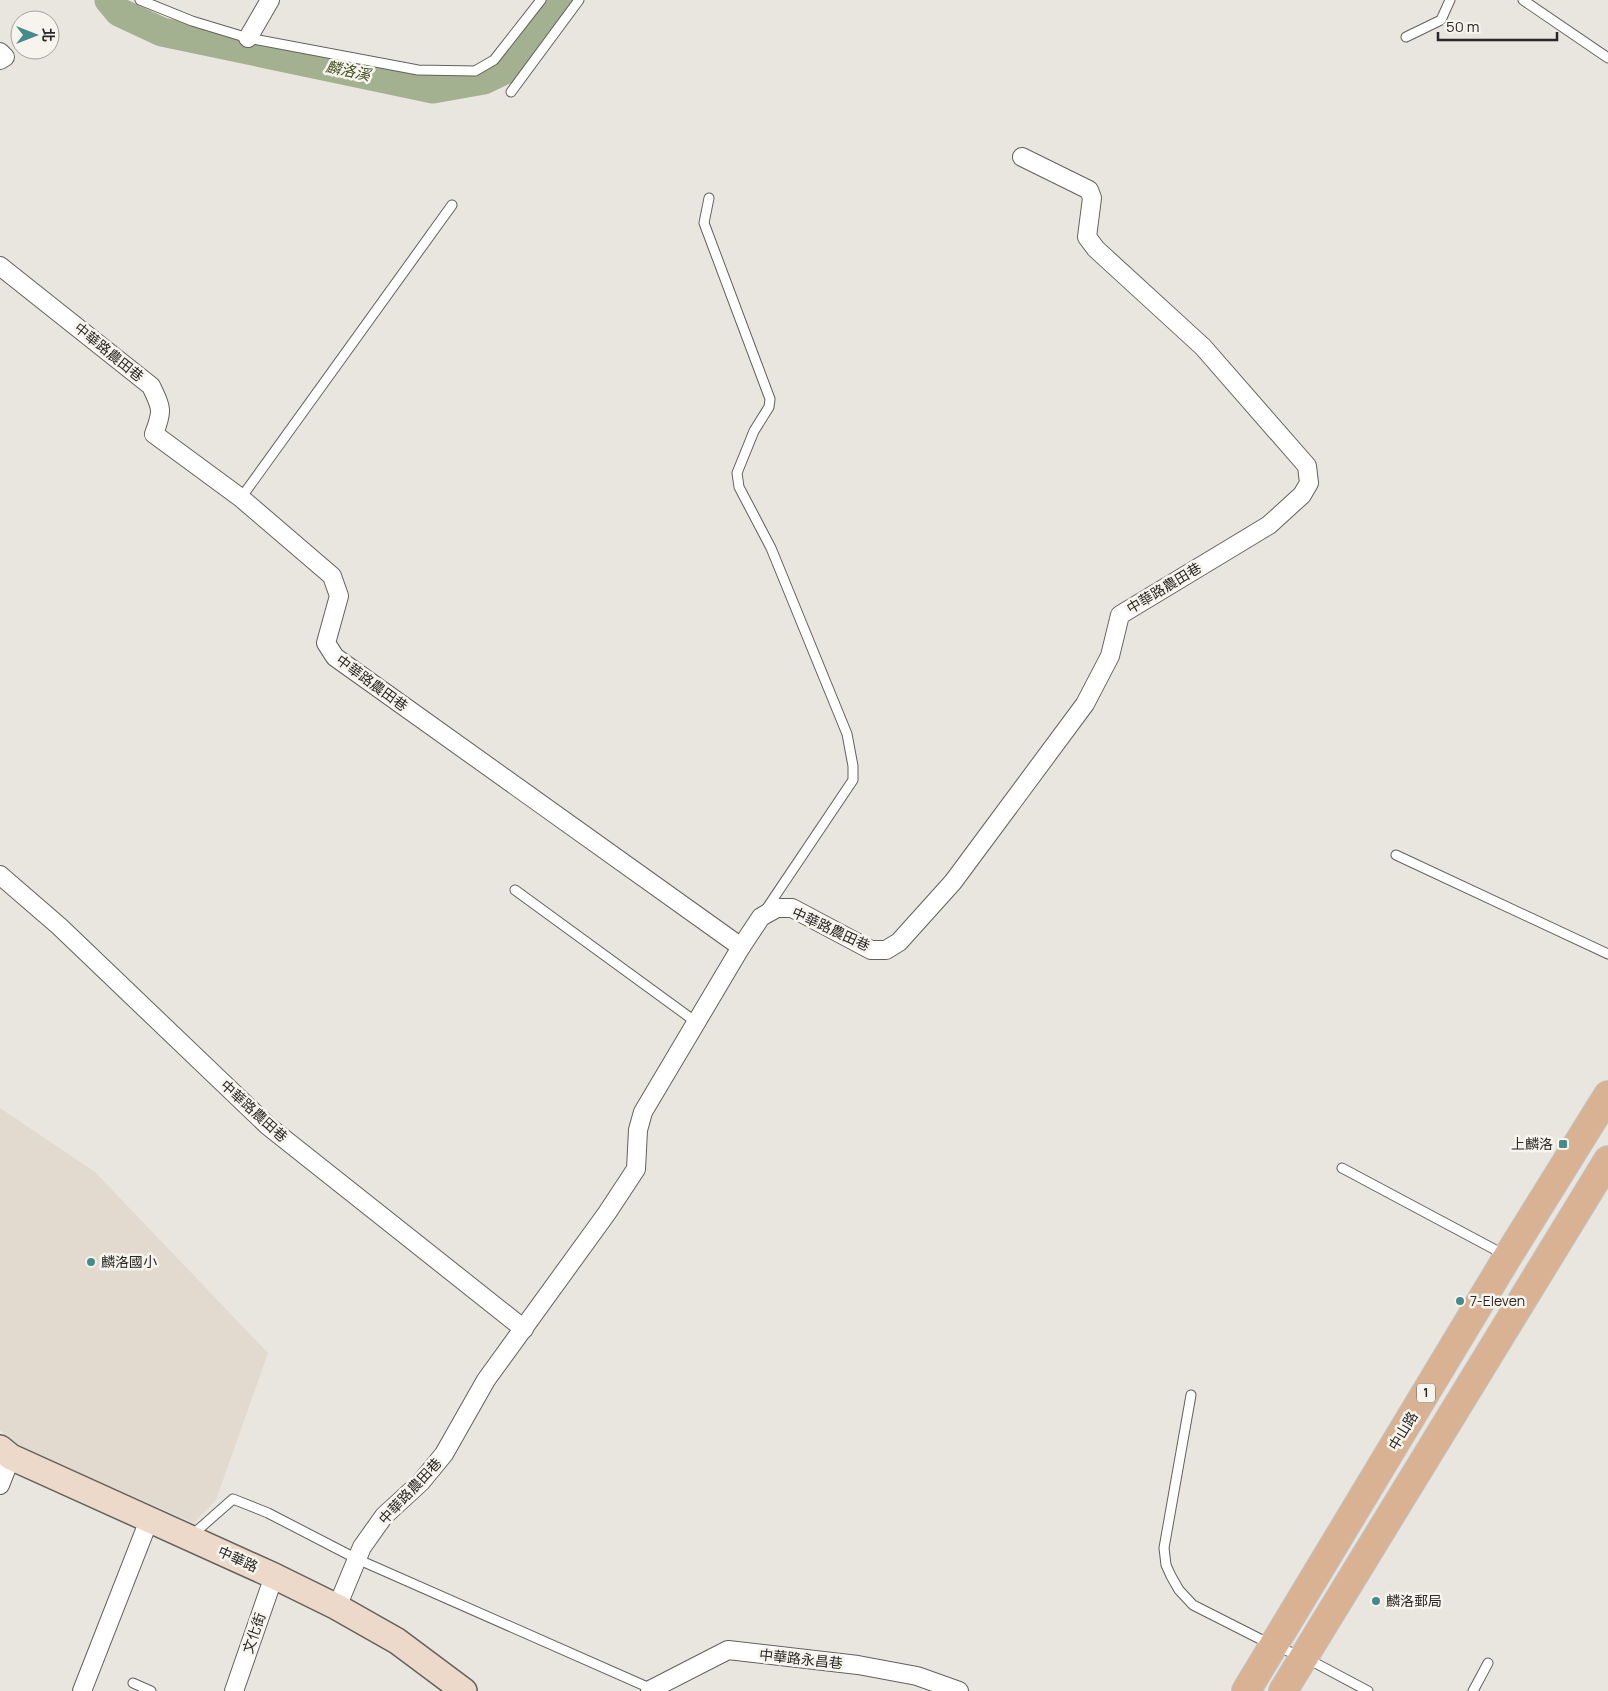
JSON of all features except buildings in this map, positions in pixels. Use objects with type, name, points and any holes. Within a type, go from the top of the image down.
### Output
[{"type":"main road","name":"中山路","points":[[1246,1691],[1508,1256],[1608,1096]]},
{"type":"main road","points":[[1283,1691],[1608,1160]]},
{"type":"main road","points":[[1555,1180],[1583,1200]]},
{"type":"street","points":[[248,38],[270,0]]},
{"type":"street","points":[[0,52],[5,57],[0,60]]},
{"type":"street","name":"中華路農田巷","points":[[337,1607],[362,1547],[384,1516],[421,1482],[444,1454],[486,1380],[608,1213],[636,1169],[638,1130],[643,1112],[741,947],[762,917],[777,908],[792,908],[871,950],[886,950],[899,942],[953,882],[1085,704],[1110,656],[1120,615],[1269,525],[1302,495],[1309,482],[1307,466],[1203,347],[1096,249],[1087,237],[1092,198],[1090,190],[1022,157]]},
{"type":"street","name":"中華路農田巷","points":[[0,266],[151,386],[160,406],[159,419],[154,434],[242,498],[332,576],[339,596],[326,643],[335,657],[741,947]]},
{"type":"street","name":"中華路農田巷","points":[[0,875],[59,926],[268,1126],[524,1329]]},
{"type":"street","points":[[0,1485],[6,1452]]},
{"type":"street","name":"中華路","points":[[6,1452],[337,1607],[397,1641],[459,1689]]},
{"type":"street","points":[[82,1691],[149,1520]]},
{"type":"street","name":"文化街","points":[[234,1691],[274,1576]]},
{"type":"street","name":"中華路永昌巷","points":[[651,1690],[728,1650],[858,1665],[917,1676],[959,1691]]},
{"type":"lane","points":[[140,0],[192,21],[248,38],[418,70],[475,71],[494,60],[541,0]]},
{"type":"lane","points":[[511,92],[579,0]]},
{"type":"lane","points":[[1406,37],[1441,20],[1450,0]]},
{"type":"lane","points":[[1523,0],[1608,58]]},
{"type":"lane","points":[[709,198],[704,223],[770,399],[769,407],[754,431],[737,474],[739,487],[775,557],[847,734],[854,766],[853,780],[777,891],[762,917]]},
{"type":"lane","points":[[242,498],[452,205]]},
{"type":"lane","points":[[1396,856],[1608,954]]},
{"type":"lane","points":[[515,890],[696,1022]]},
{"type":"lane","points":[[1342,1168],[1508,1256]]},
{"type":"lane","points":[[1191,1395],[1164,1548],[1166,1565],[1179,1590],[1193,1605],[1274,1646],[1304,1657],[1368,1691]]},
{"type":"lane","points":[[189,1538],[233,1499],[268,1513],[357,1559],[651,1690]]},
{"type":"lane","points":[[1473,1691],[1488,1663]]},
{"type":"lane","points":[[133,1683],[151,1691]]},
{"type":"shaded area","name":"麟洛國小","points":[[0,1108],[95,1172],[268,1353],[216,1500],[194,1523],[23,1448],[0,1430]]},
{"type":"waterway","name":"麟洛溪","points":[[109,0],[119,12],[162,32],[433,89],[484,80],[511,67],[562,0]]},
{"type":"place","name":"上麟洛","points":[[1563,1144]]},
{"type":"place","name":"麟洛國小","points":[[91,1262]]},
{"type":"place","name":"7-Eleven","points":[[1460,1301]]},
{"type":"place","name":"麟洛郵局","points":[[1376,1601]]}]
